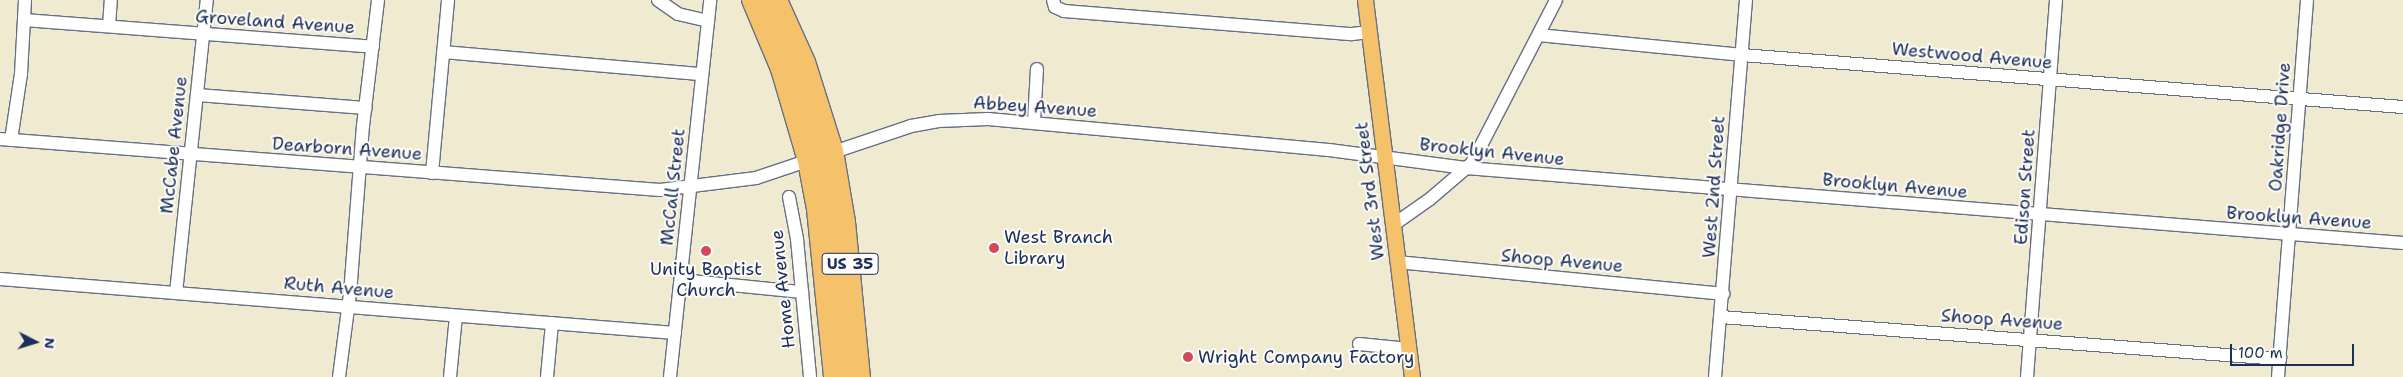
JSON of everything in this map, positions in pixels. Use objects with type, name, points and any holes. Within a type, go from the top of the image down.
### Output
[{"type":"highway","name":"US 35","points":[[750,0],[820,156],[846,222],[861,377]]},
{"type":"highway","points":[[763,0],[800,83],[820,156],[846,377]]},
{"type":"highway","name":"US 35","points":[[778,0],[806,62],[820,156],[816,209],[833,377]]},
{"type":"main road","name":"West 3rd Street","points":[[1365,0],[1412,377]]},
{"type":"street","points":[[5,139],[21,74],[25,0]]},
{"type":"street","points":[[109,26],[111,0]]},
{"type":"street","name":"McCabe Avenue","points":[[176,293],[207,0]]},
{"type":"street","points":[[338,377],[347,307],[378,0]]},
{"type":"street","points":[[432,173],[448,0]]},
{"type":"street","points":[[658,0],[678,14],[708,21]]},
{"type":"street","name":"McCall Street","points":[[670,377],[710,0]]},
{"type":"street","points":[[1393,225],[1466,168],[1476,157],[1556,0]]},
{"type":"street","name":"West 2nd Street","points":[[1715,377],[1746,0]]},
{"type":"street","name":"Edison Street","points":[[2028,377],[2056,0]]},
{"type":"street","name":"Oakridge Drive","points":[[2278,377],[2306,0]]},
{"type":"street","points":[[1054,3],[1064,11],[1352,34],[1369,32]]},
{"type":"street","name":"Groveland Avenue","points":[[24,20],[373,47]]},
{"type":"street","name":"Westwood Avenue","points":[[1539,35],[1742,55],[2403,107]]},
{"type":"street","points":[[443,52],[702,74]]},
{"type":"street","points":[[1034,122],[1037,69]]},
{"type":"street","points":[[197,95],[366,108]]},
{"type":"street","name":"Abbey Avenue","points":[[691,188],[756,178],[884,133],[939,121],[988,119],[1034,122],[1385,157]]},
{"type":"street","name":"Dearborn Avenue","points":[[5,139],[626,189],[691,188]]},
{"type":"street","name":"Brooklyn Avenue","points":[[1385,157],[1466,168],[1731,191],[2403,243]]},
{"type":"street","name":"Home Avenue","points":[[789,198],[802,292],[810,377]]},
{"type":"street","name":"Shoop Avenue","points":[[1398,262],[1723,294]]},
{"type":"street","name":"Ruth Avenue","points":[[0,279],[675,333]]},
{"type":"street","points":[[681,280],[802,292]]},
{"type":"street","points":[[450,377],[456,316]]},
{"type":"street","name":"Shoop Avenue","points":[[1721,317],[2280,359]]},
{"type":"street","points":[[547,377],[552,323]]},
{"type":"street","points":[[1359,344],[1409,349]]},
{"type":"place","name":"West Branch Library","points":[[994,248]]},
{"type":"place","name":"Unity Baptist Church","points":[[706,251]]},
{"type":"place","name":"Wright Company Factory","points":[[1188,357]]}]
